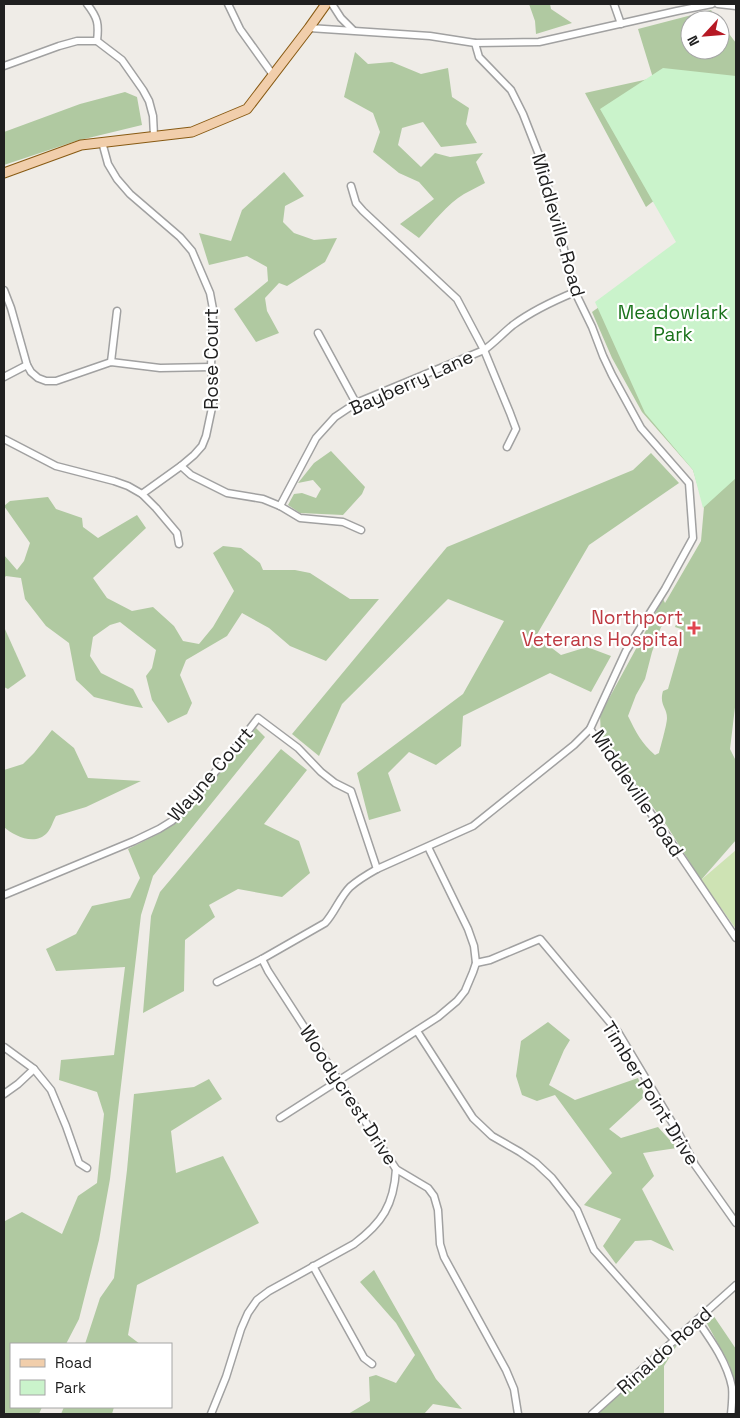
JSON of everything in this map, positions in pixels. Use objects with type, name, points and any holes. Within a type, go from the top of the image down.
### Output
[{"type":"main road","points":[[4,173],[81,145],[192,132],[247,109],[326,4]]},
{"type":"street","points":[[87,4],[94,13],[99,28],[97,41]]},
{"type":"street","points":[[228,4],[240,29],[273,75]]},
{"type":"street","points":[[332,4],[341,18],[353,30]]},
{"type":"street","points":[[614,4],[621,24]]},
{"type":"street","points":[[309,28],[430,36],[475,43],[539,42],[712,4]]},
{"type":"street","points":[[718,4],[736,6]]},
{"type":"street","points":[[4,66],[59,46],[77,42],[97,41],[122,60],[143,90],[149,101],[153,116],[154,136]]},
{"type":"street","name":"Middleville Road","points":[[475,43],[479,57],[511,90],[523,114],[541,160],[575,292],[612,375],[641,428],[689,483],[693,538],[665,589],[626,651],[590,729],[665,832],[736,938]]},
{"type":"street","name":"Rose Court","points":[[102,142],[108,164],[117,179],[130,194],[180,237],[192,251],[210,293],[213,308],[211,367],[214,393],[206,436],[202,446],[194,455],[142,494]]},
{"type":"street","points":[[351,186],[356,203],[362,211],[457,299],[484,350],[516,430],[507,447]]},
{"type":"street","points":[[4,290],[27,365],[38,378],[46,381],[56,381],[111,362],[160,368],[211,367]]},
{"type":"street","name":"Bayberry Lane","points":[[280,506],[316,438],[335,417],[356,403],[484,350],[512,326],[533,312],[575,292]]},
{"type":"street","points":[[111,362],[117,311]]},
{"type":"street","points":[[318,333],[356,403]]},
{"type":"street","points":[[4,378],[27,365]]},
{"type":"street","points":[[4,439],[56,466],[114,481],[142,494],[176,533],[179,544]]},
{"type":"street","points":[[181,466],[191,475],[227,493],[263,499],[280,506],[300,518],[344,522],[361,530]]},
{"type":"street","name":"Wayne Court","points":[[4,895],[134,841],[159,829],[172,820],[184,809],[258,718],[298,748],[321,772],[335,783],[351,791],[377,869]]},
{"type":"street","points":[[217,982],[262,959],[325,922],[332,915],[350,887],[377,869],[474,826],[574,746],[590,729]]},
{"type":"street","points":[[280,1118],[449,1009],[465,990],[476,962],[474,946],[468,928],[428,847]]},
{"type":"street","name":"Timber Point Drive","points":[[476,962],[490,960],[540,939],[618,1032],[679,1134],[695,1165],[736,1223]]},
{"type":"street","name":"Woodycrest Drive","points":[[262,959],[396,1169],[428,1188],[434,1196],[438,1210],[440,1244],[444,1257],[506,1370],[514,1389],[518,1414]]},
{"type":"street","points":[[416,1031],[473,1118],[492,1136],[536,1163],[552,1178],[577,1210],[594,1250],[674,1341]]},
{"type":"street","points":[[4,1047],[34,1069],[51,1090],[79,1163],[87,1168]]},
{"type":"street","points":[[4,1094],[34,1069]]},
{"type":"street","points":[[211,1414],[226,1377],[241,1329],[248,1312],[257,1300],[269,1291],[354,1244],[366,1234],[382,1218],[395,1188],[396,1169]]},
{"type":"street","points":[[313,1266],[364,1358],[372,1364]]},
{"type":"street","name":"Rinaldo Road","points":[[592,1414],[736,1285]]},
{"type":"street","points":[[697,1320],[726,1366],[732,1386],[731,1414]]},
{"type":"green space","points":[[529,4],[550,4],[551,9],[572,23],[536,34],[535,21]]},
{"type":"green space","points":[[680,18],[680,60],[730,60],[730,35],[736,43],[736,135],[646,207],[585,93],[653,78],[638,29]]},
{"type":"green space","points":[[355,52],[368,64],[392,62],[421,74],[448,68],[452,97],[469,108],[466,124],[477,143],[441,147],[423,122],[402,128],[398,145],[421,167],[435,153],[450,157],[483,153],[476,162],[485,183],[452,203],[419,238],[400,224],[434,199],[419,182],[399,173],[373,152],[380,132],[373,113],[344,97]]},
{"type":"green space","name":"Meadowlark Park","points":[[663,68],[736,76],[736,478],[703,508],[693,470],[645,413],[595,302],[676,242],[600,109]]},
{"type":"green space","points":[[125,92],[137,97],[142,125],[76,141],[4,165],[4,132],[80,104]]},
{"type":"green space","points":[[284,172],[304,196],[285,206],[283,222],[294,233],[314,240],[337,238],[325,262],[287,286],[279,283],[265,298],[267,311],[279,333],[256,342],[234,309],[268,281],[267,267],[247,256],[209,265],[199,233],[231,241],[242,210]]},
{"type":"green space","points":[[736,177],[736,699],[730,749],[736,761],[736,840],[701,880],[667,826],[601,737],[600,715],[663,599],[665,603],[701,541],[704,507],[693,470],[642,412],[612,358],[592,312],[716,224]],"holes":[[[675,615],[677,622],[675,627],[681,629],[684,633],[668,689],[663,691],[662,700],[667,714],[667,721],[659,753],[655,755],[642,742],[628,716],[645,679],[661,627]]]},
{"type":"green space","points":[[331,451],[365,487],[362,494],[343,515],[300,513],[288,505],[294,494],[302,493],[316,498],[321,489],[313,480],[298,483],[314,463]]},
{"type":"green space","points":[[651,453],[679,483],[589,545],[536,636],[561,655],[587,647],[611,656],[591,692],[550,673],[463,716],[461,746],[436,765],[409,752],[388,773],[401,811],[369,820],[357,773],[463,694],[504,621],[448,599],[342,704],[319,756],[292,734],[447,547],[633,470]]},
{"type":"green space","points":[[48,497],[56,509],[82,518],[83,527],[98,538],[137,515],[146,528],[93,578],[107,598],[132,611],[153,607],[174,626],[183,641],[199,644],[213,627],[234,591],[213,553],[223,546],[241,548],[260,563],[263,570],[295,570],[310,573],[350,599],[379,599],[326,661],[290,646],[269,628],[242,613],[227,636],[186,660],[180,675],[192,703],[187,714],[168,723],[152,700],[146,676],[152,668],[156,650],[120,622],[110,625],[93,637],[90,656],[101,673],[133,689],[143,708],[94,697],[76,680],[69,643],[46,626],[25,599],[21,578],[6,576],[4,578],[4,555],[17,570],[24,561],[30,543],[4,506],[10,501]]},
{"type":"green space","points":[[4,627],[26,676],[8,689],[4,687]]},
{"type":"green space","points":[[256,728],[265,737],[153,876],[141,915],[110,1179],[99,1240],[79,1319],[67,1343],[10,1343],[10,1408],[42,1408],[39,1414],[4,1414],[5,1221],[22,1212],[62,1234],[78,1196],[97,1183],[104,1114],[97,1092],[59,1080],[61,1060],[114,1055],[125,967],[56,971],[46,949],[76,934],[92,906],[130,898],[140,878],[128,849],[160,833],[179,820]]},
{"type":"green space","points":[[52,730],[74,748],[88,778],[141,781],[86,807],[56,816],[48,831],[42,837],[37,839],[25,838],[13,834],[4,827],[4,770],[23,764]]},
{"type":"green space","points":[[281,749],[307,770],[264,824],[299,841],[310,873],[282,897],[238,889],[209,905],[215,917],[185,940],[184,991],[143,1013],[151,916],[160,892]]},
{"type":"green space","points":[[736,850],[736,929],[701,880]]},
{"type":"green space","points":[[548,1022],[570,1040],[549,1085],[575,1100],[638,1078],[645,1096],[609,1129],[621,1138],[658,1127],[677,1148],[643,1153],[654,1176],[642,1189],[674,1251],[651,1240],[635,1241],[616,1264],[603,1246],[621,1219],[584,1205],[612,1173],[555,1095],[537,1101],[522,1095],[516,1076],[521,1041]]},
{"type":"green space","points":[[209,1079],[222,1099],[171,1131],[176,1173],[223,1156],[259,1223],[137,1285],[128,1335],[139,1343],[85,1343],[100,1298],[114,1278],[134,1094],[194,1087]]},
{"type":"green space","points":[[374,1270],[436,1379],[462,1409],[433,1404],[424,1414],[348,1414],[370,1401],[369,1377],[376,1375],[396,1383],[415,1355],[396,1323],[360,1282]]},
{"type":"green space","points":[[711,1312],[736,1349],[736,1388],[729,1364],[704,1318]]},
{"type":"green space","points":[[679,1342],[664,1366],[664,1414],[597,1414]]},
{"type":"green space","points":[[64,1408],[114,1408],[112,1414],[61,1414]]},
{"type":"place","name":"Northport Veterans Hospital","points":[[694,628]]}]
